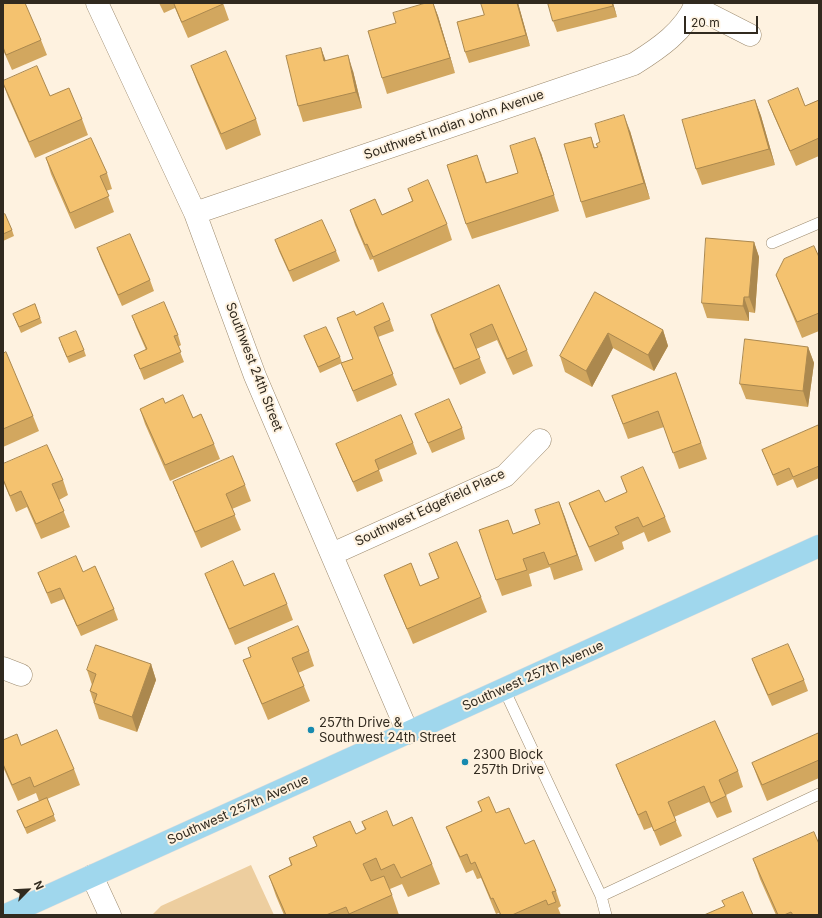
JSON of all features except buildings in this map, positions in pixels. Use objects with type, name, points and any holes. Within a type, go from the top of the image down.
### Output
[{"type":"main road","name":"Southwest 257th Avenue","points":[[6,915],[819,546]]},
{"type":"street","name":"Southwest 24th Street","points":[[97,3],[195,213],[255,376],[408,733]]},
{"type":"street","name":"Southwest Indian John Avenue","points":[[195,213],[634,64],[658,49],[678,30],[695,5]]},
{"type":"street","points":[[695,5],[750,35]]},
{"type":"street","name":"Southwest Edgefield Place","points":[[332,554],[505,476],[540,440]]},
{"type":"street","points":[[92,876],[110,915]]},
{"type":"lane","points":[[772,243],[819,223]]},
{"type":"lane","points":[[504,689],[601,896],[606,915]]},
{"type":"lane","points":[[601,896],[819,794]]},
{"type":"shaded area","points":[[251,865],[274,915],[152,915],[161,906]]},
{"type":"place","name":"257th Drive & Southwest 24th Street","points":[[311,730]]},
{"type":"place","name":"2300 Block 257th Drive","points":[[465,762]]}]
